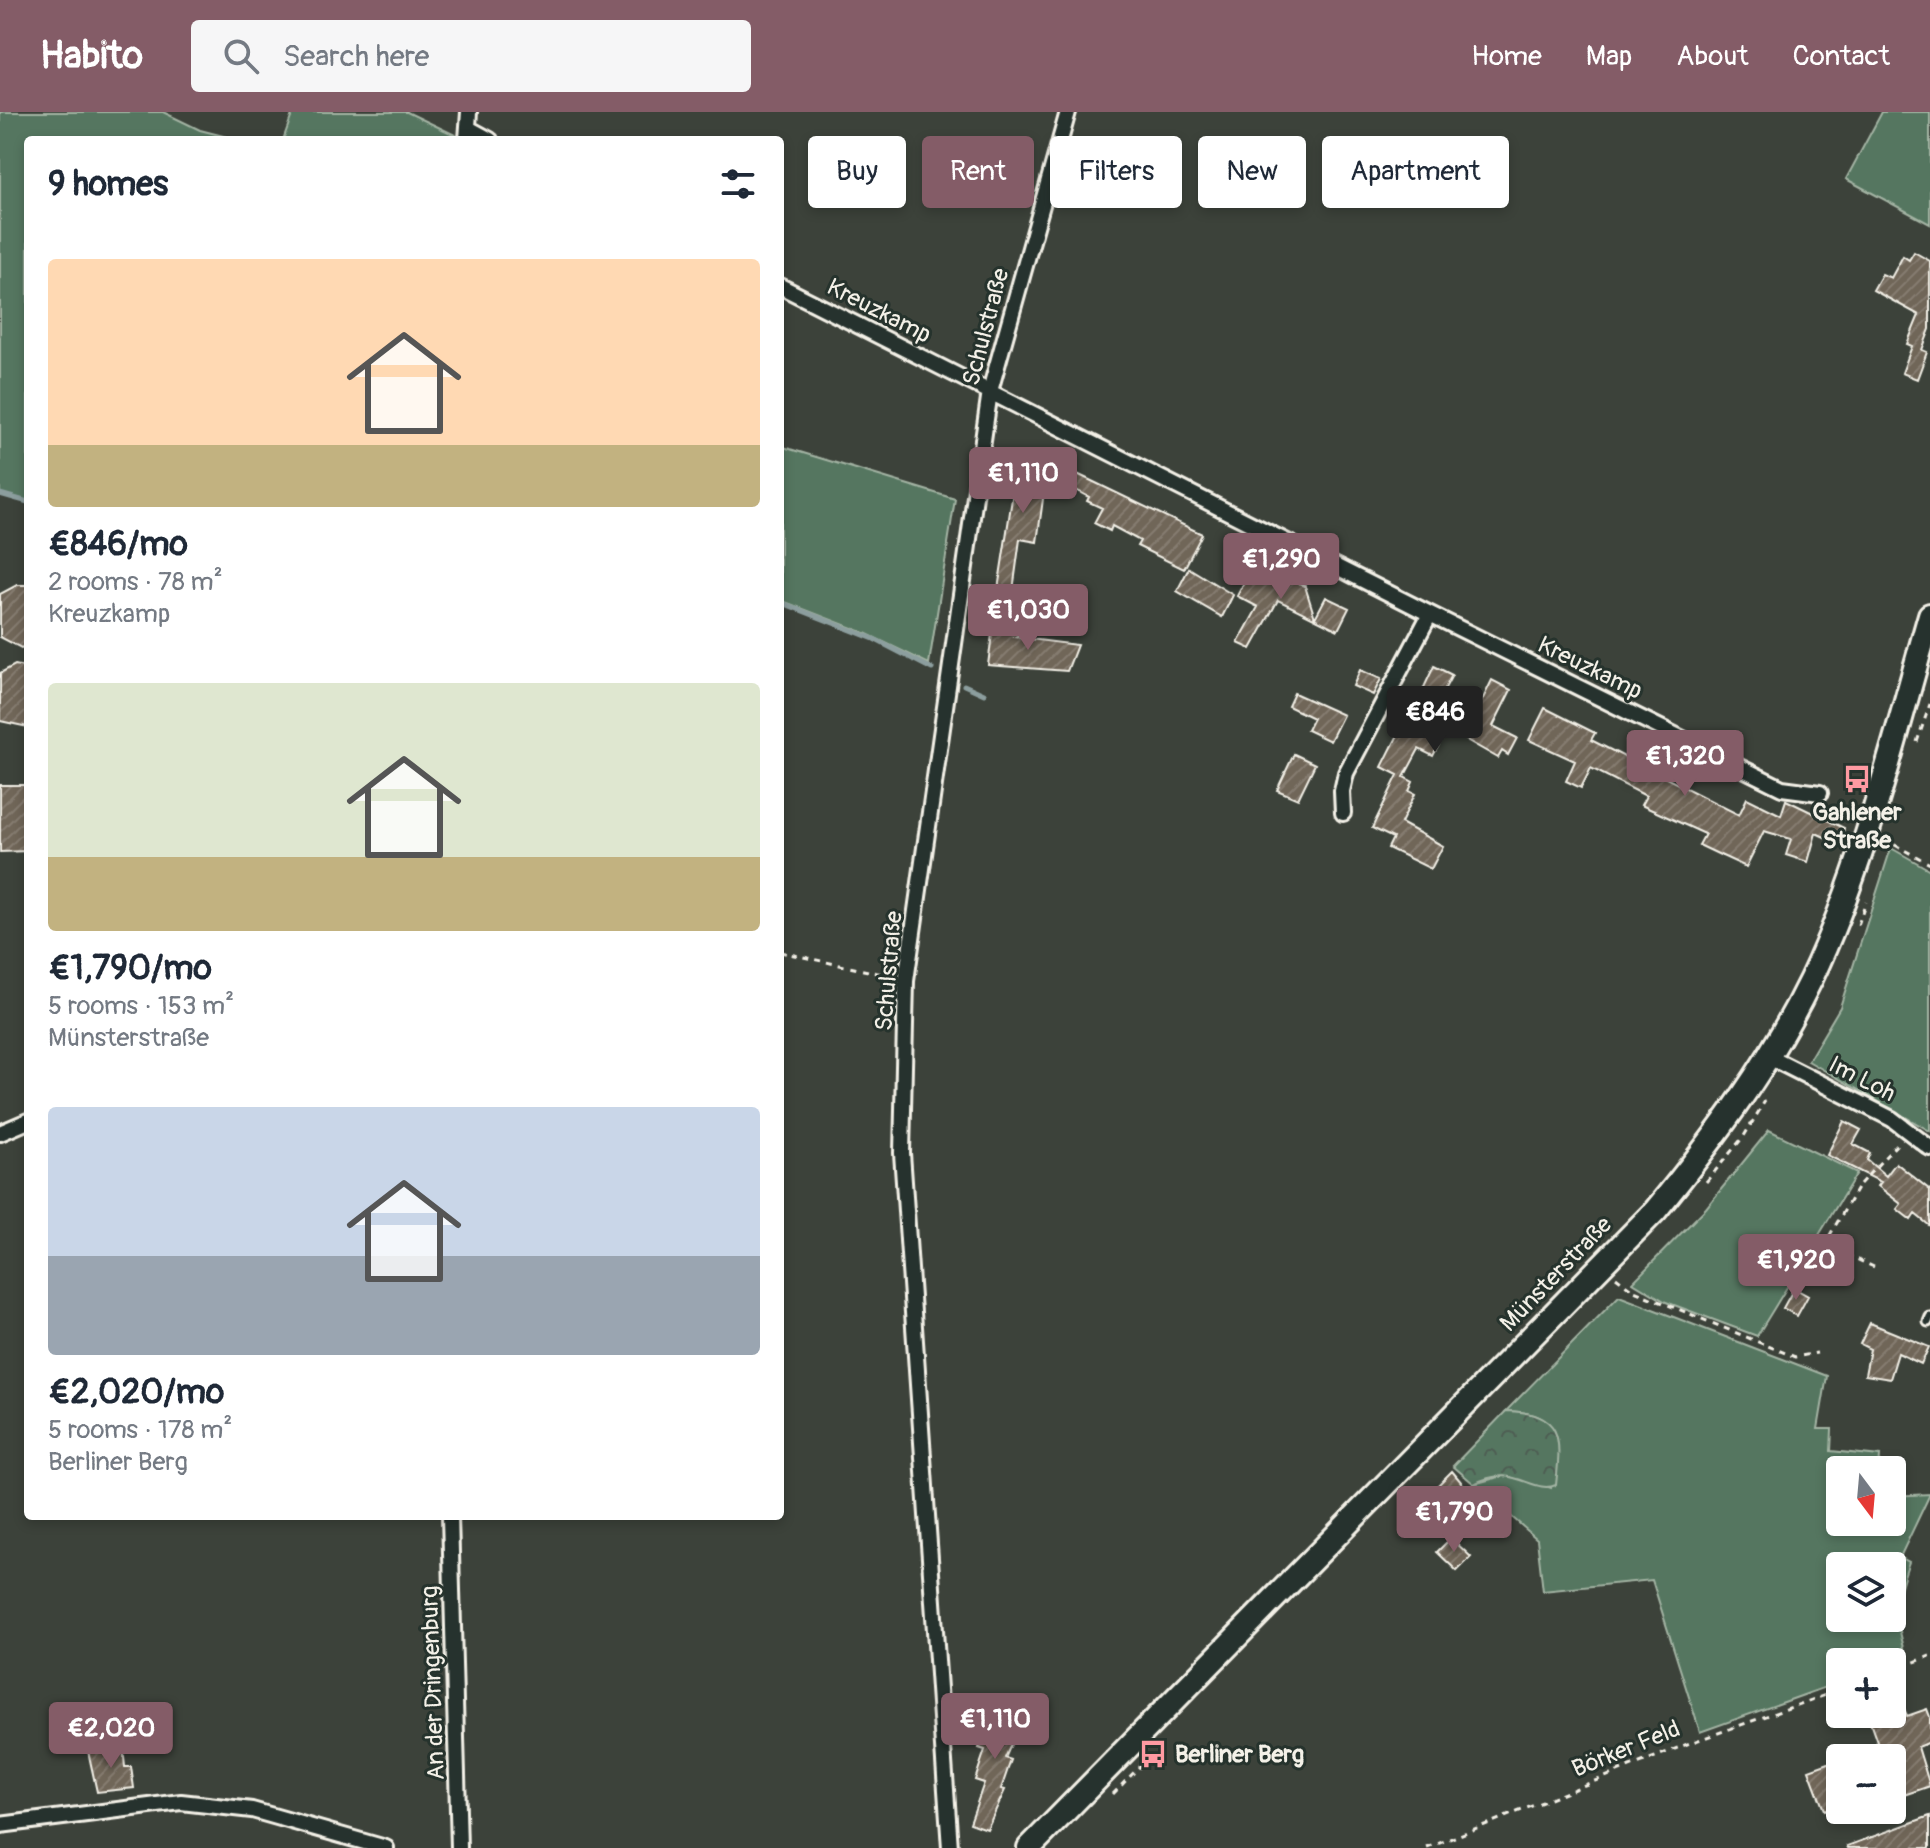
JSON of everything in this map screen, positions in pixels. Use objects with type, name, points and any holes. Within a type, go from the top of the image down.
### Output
[{"type":"main road","name":"Münsterstraße","points":[[1029,1848],[1655,1211],[1713,1140],[1769,1057],[1828,938],[1866,828],[1929,623]]},
{"type":"street","points":[[468,134],[469,112]]},
{"type":"street","name":"Schulstraße","points":[[950,1848],[902,1153],[906,981],[990,391],[1068,112]]},
{"type":"street","name":"Kreuzkamp","points":[[784,288],[1782,788],[1812,792]]},
{"type":"street","points":[[1343,813],[1342,791],[1346,773],[1430,614]]},
{"type":"street","name":"Im Loh","points":[[1769,1057],[1892,1119],[1930,1148]]},
{"type":"street","points":[[0,1133],[24,1123]]},
{"type":"street","name":"An der Dringenburg","points":[[450,1520],[459,1848]]},
{"type":"street","points":[[0,1825],[181,1802],[252,1810],[386,1848]]},
{"type":"path","points":[[1812,792],[1818,809],[1866,828],[1930,864]]},
{"type":"path","points":[[784,953],[906,981]]},
{"type":"path","points":[[1874,1267],[1838,1251],[1827,1240],[1859,1185],[1909,1131]]},
{"type":"path","points":[[1601,1264],[1634,1291],[1795,1357],[1817,1353]]},
{"type":"path","points":[[1906,1665],[1930,1656]]},
{"type":"path","name":"Börker Feld","points":[[1427,1848],[1690,1743],[1826,1695]]},
{"type":"green space","points":[[0,112],[163,112],[200,130],[223,136],[24,136],[24,500],[0,494]]},
{"type":"green space","points":[[293,112],[407,112],[457,136],[284,136]]},
{"type":"green space","points":[[1882,112],[1930,112],[1930,224],[1846,179]]},
{"type":"green space","points":[[784,447],[955,499],[929,664],[865,633],[784,602]]},
{"type":"green space","points":[[1891,848],[1930,870],[1930,1131],[1808,1061],[1840,1007]]},
{"type":"green space","points":[[1769,1130],[1857,1173],[1757,1336],[1666,1302],[1633,1282],[1706,1208]]},
{"type":"green space","points":[[1619,1296],[1827,1376],[1818,1429],[1832,1429],[1831,1451],[1880,1456],[1826,1456],[1826,1536],[1906,1536],[1906,1495],[1930,1494],[1902,1552],[1826,1552],[1826,1632],[1900,1632],[1904,1648],[1826,1648],[1826,1687],[1700,1732],[1652,1580],[1543,1591],[1537,1539],[1474,1484],[1509,1474],[1551,1488],[1555,1456],[1553,1432],[1539,1417],[1506,1411]]},
{"type":"green space","points":[[1506,1411],[1539,1417],[1555,1431],[1558,1441],[1556,1485],[1539,1486],[1500,1476],[1474,1484],[1453,1466]]},
{"type":"building","points":[[1914,252],[1930,261],[1930,329],[1922,350],[1927,352],[1917,379],[1902,373],[1912,346],[1907,344],[1919,315],[1873,290],[1882,274],[1891,278],[1903,256],[1909,260]]},
{"type":"building","points":[[1019,453],[1049,456],[1037,542],[1020,539],[1012,598],[997,596]]},
{"type":"building","points":[[1073,472],[1202,534],[1184,569],[1137,546],[1140,541],[1112,526],[1110,531],[1094,523],[1102,508],[1066,485]]},
{"type":"building","points":[[1255,561],[1305,586],[1315,618],[1326,597],[1349,608],[1338,630],[1278,600],[1251,649],[1238,643],[1258,607],[1237,596]]},
{"type":"building","points":[[1189,568],[1233,595],[1222,617],[1177,591]]},
{"type":"building","points":[[17,585],[24,585],[24,647],[21,648],[0,637],[0,594]]},
{"type":"building","points":[[993,626],[1026,630],[1015,637],[1077,645],[1067,671],[988,665]]},
{"type":"building","points":[[15,665],[24,667],[24,726],[0,721],[0,673]]},
{"type":"building","points":[[1434,666],[1452,675],[1442,694],[1477,711],[1492,680],[1511,690],[1493,726],[1517,738],[1508,755],[1502,751],[1498,758],[1447,729],[1433,756],[1419,749],[1404,777],[1413,782],[1409,791],[1415,794],[1401,823],[1443,846],[1431,869],[1388,848],[1393,838],[1372,828],[1398,775],[1382,767],[1404,723],[1397,719],[1404,706],[1413,711]]},
{"type":"building","points":[[1360,670],[1381,679],[1373,695],[1353,686]]},
{"type":"building","points":[[1294,693],[1343,715],[1330,741],[1307,730],[1313,718],[1288,706]]},
{"type":"building","points":[[1545,708],[1595,733],[1591,740],[1739,815],[1747,798],[1781,815],[1786,800],[1844,828],[1840,844],[1816,833],[1808,862],[1786,855],[1791,839],[1764,831],[1746,867],[1699,845],[1705,834],[1641,805],[1646,796],[1591,768],[1581,788],[1566,781],[1575,761],[1529,740]]},
{"type":"building","points":[[1294,754],[1315,764],[1298,799],[1277,790]]},
{"type":"building","points":[[0,785],[24,785],[24,851],[0,852]]},
{"type":"building","points":[[1844,1121],[1861,1130],[1853,1144],[1870,1153],[1867,1160],[1886,1176],[1896,1163],[1930,1190],[1930,1226],[1915,1214],[1911,1220],[1897,1209],[1901,1204],[1878,1186],[1881,1182],[1827,1155]]},
{"type":"building","points":[[1794,1288],[1808,1296],[1797,1316],[1783,1308]]},
{"type":"building","points":[[1870,1323],[1929,1347],[1921,1364],[1898,1353],[1890,1379],[1865,1375],[1870,1349],[1860,1344]]},
{"type":"building","points":[[1452,1471],[1471,1494],[1449,1515],[1428,1495]]},
{"type":"building","points":[[1451,1538],[1471,1557],[1457,1571],[1437,1552]]},
{"type":"building","points":[[995,1703],[1025,1713],[1005,1758],[1011,1760],[1001,1789],[1005,1790],[987,1829],[970,1823],[984,1783],[975,1780],[985,1750],[979,1748]]},
{"type":"building","points":[[1927,1709],[1930,1742],[1918,1747],[1930,1786],[1906,1794],[1906,1744],[1878,1744],[1872,1728],[1906,1728],[1906,1714],[1907,1716]]},
{"type":"building","points":[[123,1747],[125,1767],[131,1767],[134,1788],[97,1792],[88,1751]]},
{"type":"building","points":[[1826,1764],[1826,1809],[1824,1810],[1809,1770]]},
{"type":"building","points":[[1930,1816],[1930,1848],[1847,1846]]},
{"type":"waterway","points":[[0,494],[24,501]]},
{"type":"waterway","points":[[784,604],[874,639],[932,669]]},
{"type":"waterway","points":[[964,685],[984,694]]},
{"type":"place","name":"Gahlener Straße","points":[[1857,779]]},
{"type":"place","name":"Berliner Berg","points":[[1153,1754]]}]
